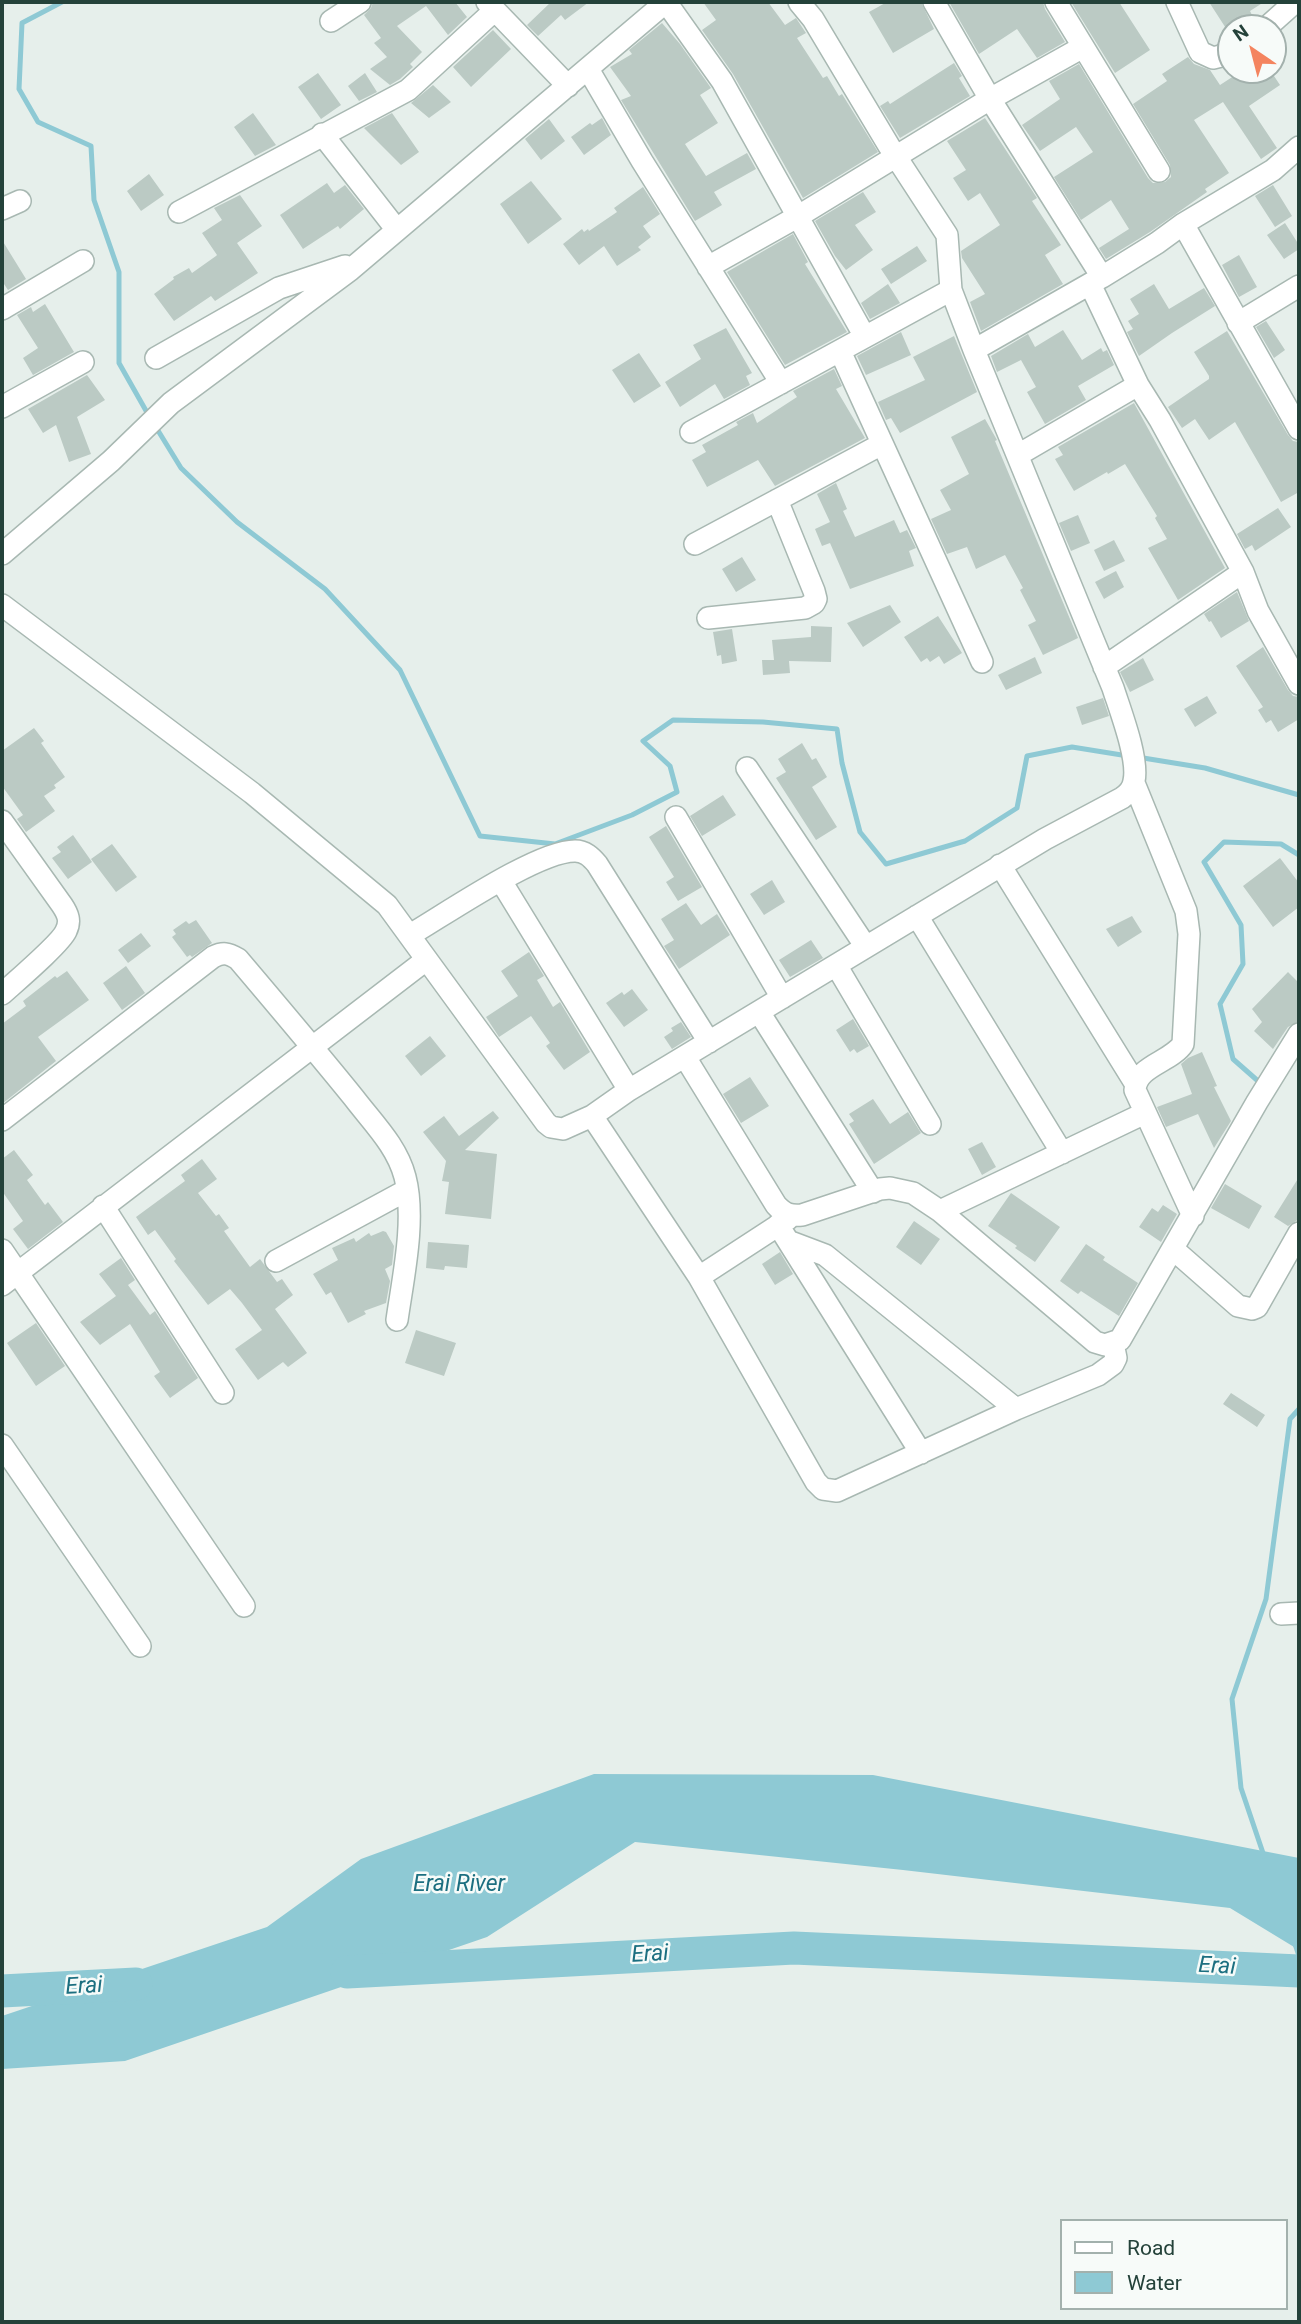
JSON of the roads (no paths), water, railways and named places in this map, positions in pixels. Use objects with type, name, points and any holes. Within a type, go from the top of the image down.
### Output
[{"type":"street","points":[[331,21],[360,2]]},
{"type":"street","points":[[2,554],[111,461],[171,403],[360,261],[588,69],[642,9],[666,2],[722,81],[864,337]]},
{"type":"street","points":[[799,2],[813,19],[947,235],[951,290],[1104,667],[1129,741],[1134,780],[1186,911],[1189,933],[1183,1044],[1177,1051],[1140,1075],[1135,1083]]},
{"type":"street","points":[[934,2],[1096,281],[1138,385],[1243,572],[1258,611],[1299,684]]},
{"type":"street","points":[[1056,2],[1159,171]]},
{"type":"street","points":[[1177,2],[1200,52],[1217,57]]},
{"type":"street","points":[[1282,14],[1295,2]]},
{"type":"street","points":[[179,212],[408,90],[491,6],[568,86]]},
{"type":"street","points":[[708,267],[797,217],[990,99],[1083,47]]},
{"type":"street","points":[[588,69],[780,383]]},
{"type":"street","points":[[322,134],[397,230]]},
{"type":"street","points":[[974,350],[1157,243],[1182,224],[1273,170],[1299,147]]},
{"type":"street","points":[[1182,224],[1299,429]]},
{"type":"street","points":[[2,309],[83,261]]},
{"type":"street","points":[[156,358],[279,288],[360,261]]},
{"type":"street","points":[[1238,323],[1299,286]]},
{"type":"street","points":[[691,432],[951,290]]},
{"type":"street","points":[[840,351],[982,662]]},
{"type":"street","points":[[2,407],[83,362]]},
{"type":"street","points":[[1018,455],[1138,385]]},
{"type":"street","points":[[695,544],[882,444]]},
{"type":"street","points":[[708,618],[805,608],[814,604],[814,591],[778,500]]},
{"type":"street","points":[[1104,667],[1243,572]]},
{"type":"street","points":[[2,605],[252,793],[387,905],[546,1123],[551,1127],[563,1129],[592,1116],[629,1090],[1000,865],[1122,798],[1131,790],[1134,780]]},
{"type":"street","points":[[747,768],[866,947]]},
{"type":"street","points":[[676,817],[782,998]]},
{"type":"street","points":[[2,821],[62,905],[69,921],[63,937],[2,994]]},
{"type":"street","points":[[410,935],[541,860],[574,851],[584,852],[597,864],[709,1042]]},
{"type":"street","points":[[1000,865],[1135,1083],[1136,1096],[1193,1216]]},
{"type":"street","points":[[501,881],[629,1090]]},
{"type":"street","points":[[918,916],[1062,1153]]},
{"type":"street","points":[[2,1121],[220,953],[230,954],[238,959],[314,1048],[395,1150],[406,1178],[409,1205],[407,1252],[397,1320]]},
{"type":"street","points":[[9,1279],[426,960]]},
{"type":"street","points":[[836,965],[930,1124]]},
{"type":"street","points":[[759,1012],[873,1192]]},
{"type":"street","points":[[699,1277],[803,1215],[890,1188],[908,1191],[940,1211],[1095,1342],[1105,1345],[1113,1343],[1120,1340],[1299,1034]]},
{"type":"street","points":[[685,1057],[782,1212],[786,1227],[921,1453]]},
{"type":"street","points":[[940,1211],[1145,1113]]},
{"type":"street","points":[[592,1116],[699,1277],[816,1482],[823,1489],[837,1491],[1104,1371],[1116,1358],[1113,1343]]},
{"type":"street","points":[[276,1261],[407,1190]]},
{"type":"street","points":[[103,1206],[223,1393]]},
{"type":"street","points":[[786,1227],[825,1255],[1016,1409]]},
{"type":"street","points":[[1173,1249],[1238,1306],[1252,1309],[1257,1307],[1299,1233]]},
{"type":"street","points":[[2,1250],[9,1279],[244,1606]]},
{"type":"street","points":[[2,1445],[140,1646]]},
{"type":"water","name":"Erai River","points":[[594,1774],[873,1775],[1299,1858],[1299,1950],[1230,1908],[635,1842],[487,1937],[125,2061],[2,2069],[2,2016],[267,1927],[361,1859]]},
{"type":"waterway","points":[[62,2],[22,23],[19,89],[38,122],[91,146],[94,200],[119,272],[119,363],[149,416]]},
{"type":"waterway","points":[[154,424],[181,468],[237,522],[325,589],[400,670],[480,836],[555,844],[632,815],[677,792],[670,766],[643,741],[673,720],[763,722],[837,729],[842,763],[860,832],[886,864],[965,841],[1017,808],[1027,756],[1072,747],[1128,756]]},
{"type":"waterway","points":[[1137,757],[1205,768],[1299,795]]},
{"type":"waterway","points":[[1258,1081],[1233,1059],[1220,1004],[1243,964],[1241,925],[1204,862],[1224,842],[1281,844],[1299,855]]},
{"type":"waterway","points":[[1264,1856],[1241,1788],[1232,1699],[1266,1599],[1290,1419],[1299,1409]]},
{"type":"waterway","points":[[1295,1944],[1299,1956]]},
{"type":"waterway","name":"Erai","points":[[347,1972],[794,1948],[1299,1971]]},
{"type":"waterway","name":"Erai","points":[[2,1991],[136,1984]]}]
